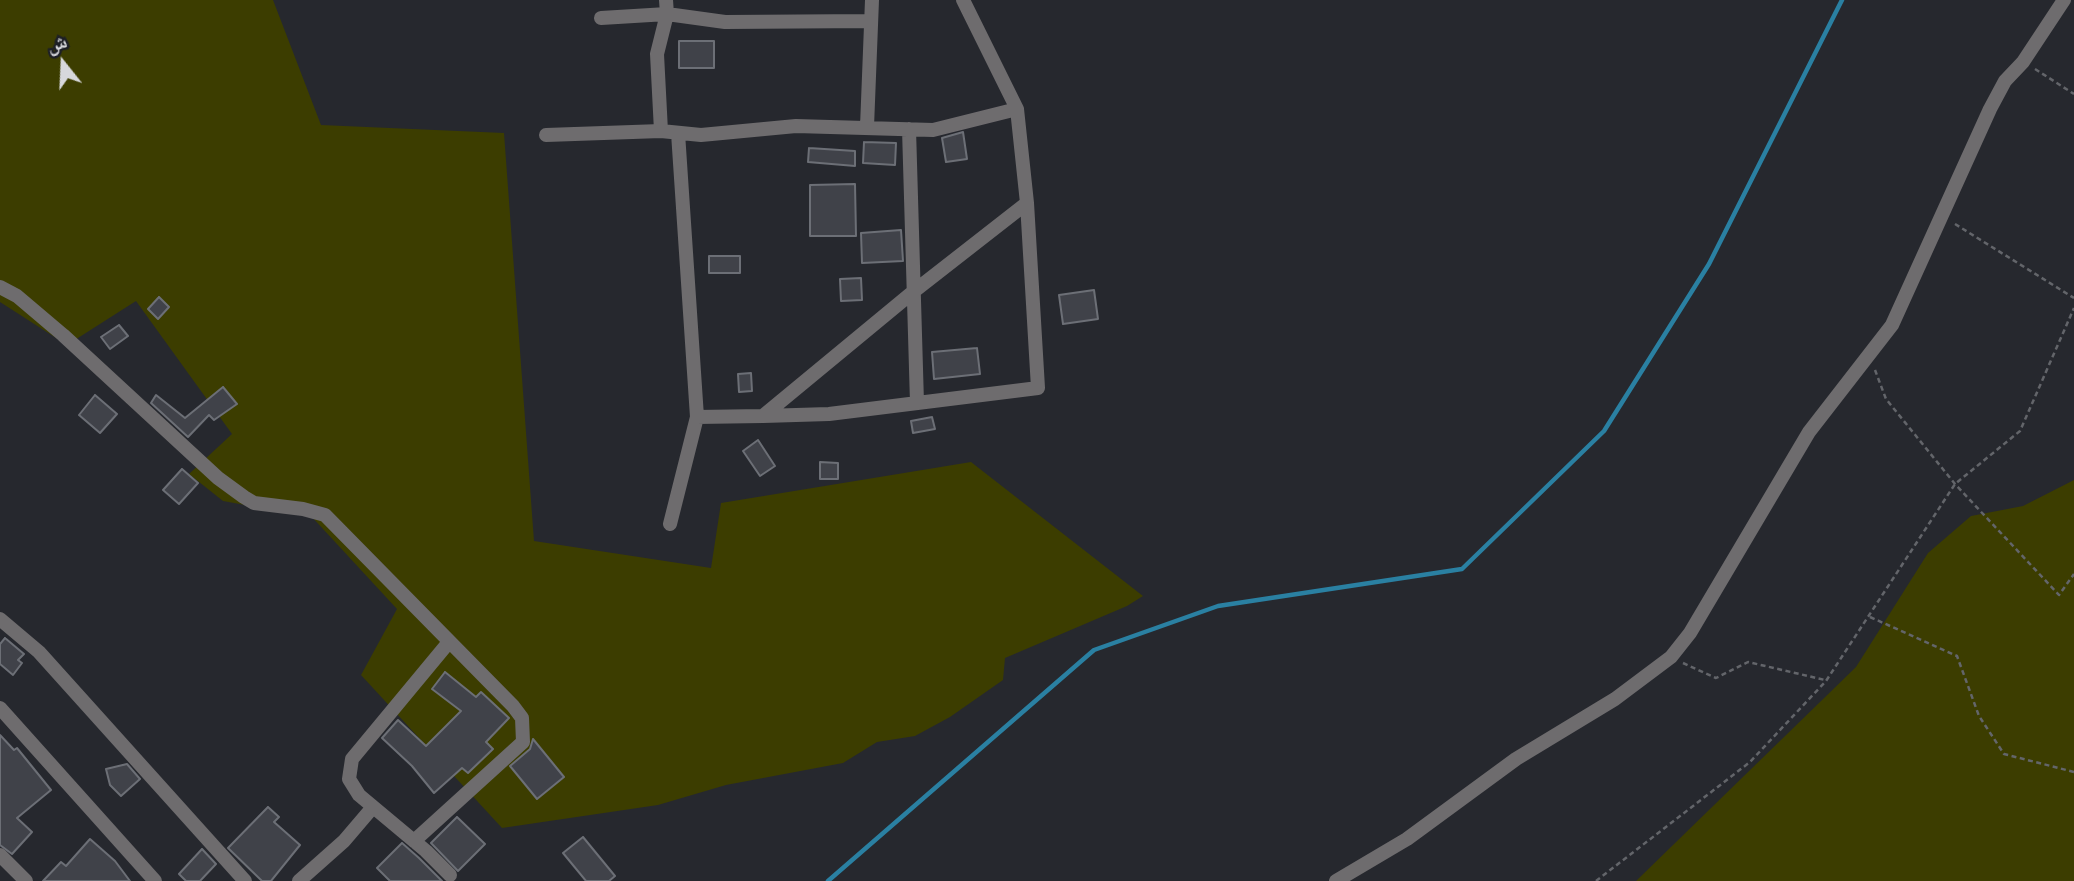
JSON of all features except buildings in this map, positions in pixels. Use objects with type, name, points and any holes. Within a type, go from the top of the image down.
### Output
[{"type":"street","points":[[867,127],[872,0]]},
{"type":"street","points":[[697,417],[829,414],[1038,388],[1027,203],[1017,109],[963,0]]},
{"type":"street","points":[[1336,881],[1407,839],[1516,759],[1624,693],[1671,657],[1690,633],[1789,461],[1892,325],[1990,109],[2006,81],[2023,62],[2064,0]]},
{"type":"street","points":[[601,18],[667,7],[725,22],[871,21]]},
{"type":"street","points":[[661,131],[657,54],[667,7]]},
{"type":"street","points":[[547,135],[661,131],[701,135],[796,126],[933,130],[1017,109]]},
{"type":"street","points":[[909,129],[917,403]]},
{"type":"street","points":[[670,524],[697,417],[678,133]]},
{"type":"street","points":[[763,416],[913,292],[1027,203]]},
{"type":"street","points":[[0,287],[17,296],[63,335],[218,478],[244,497],[254,503],[303,509],[325,515],[522,718],[523,742],[415,841]]},
{"type":"street","points":[[0,619],[39,652],[245,881]]},
{"type":"street","points":[[449,642],[352,759],[349,779],[359,795],[415,841],[450,875]]},
{"type":"street","points":[[0,708],[155,881]]},
{"type":"street","points":[[299,881],[344,841],[373,807]]},
{"type":"street","points":[[0,855],[26,881]]},
{"type":"street","points":[[0,878],[11,866]]},
{"type":"path","points":[[2023,62],[2074,94]]},
{"type":"path","points":[[1943,217],[2074,298]]},
{"type":"path","points":[[1596,881],[1750,762],[1826,681],[1955,484],[2020,430],[2074,308]]},
{"type":"path","points":[[1870,357],[1885,399],[1955,484],[2059,595],[2074,574]]},
{"type":"path","points":[[1870,617],[1957,656],[1979,716],[2004,754],[2074,772]]},
{"type":"path","points":[[1671,657],[1716,678],[1748,662],[1826,681]]},
{"type":"shaded area","points":[[0,0],[273,0],[321,125],[504,133],[534,541],[711,568],[721,503],[971,462],[1143,596],[1127,606],[1005,658],[1003,680],[950,717],[915,736],[877,742],[843,763],[726,785],[658,805],[502,828],[361,675],[397,609],[299,503],[245,505],[223,501],[189,474],[232,434],[136,301],[67,345],[0,302]]},
{"type":"shaded area","points":[[2074,480],[2074,881],[1636,881],[1856,667],[1928,553],[1971,516],[2023,506]]},
{"type":"waterway","points":[[828,881],[1094,650],[1218,606],[1462,569],[1604,431],[1709,264],[1842,0]]}]
